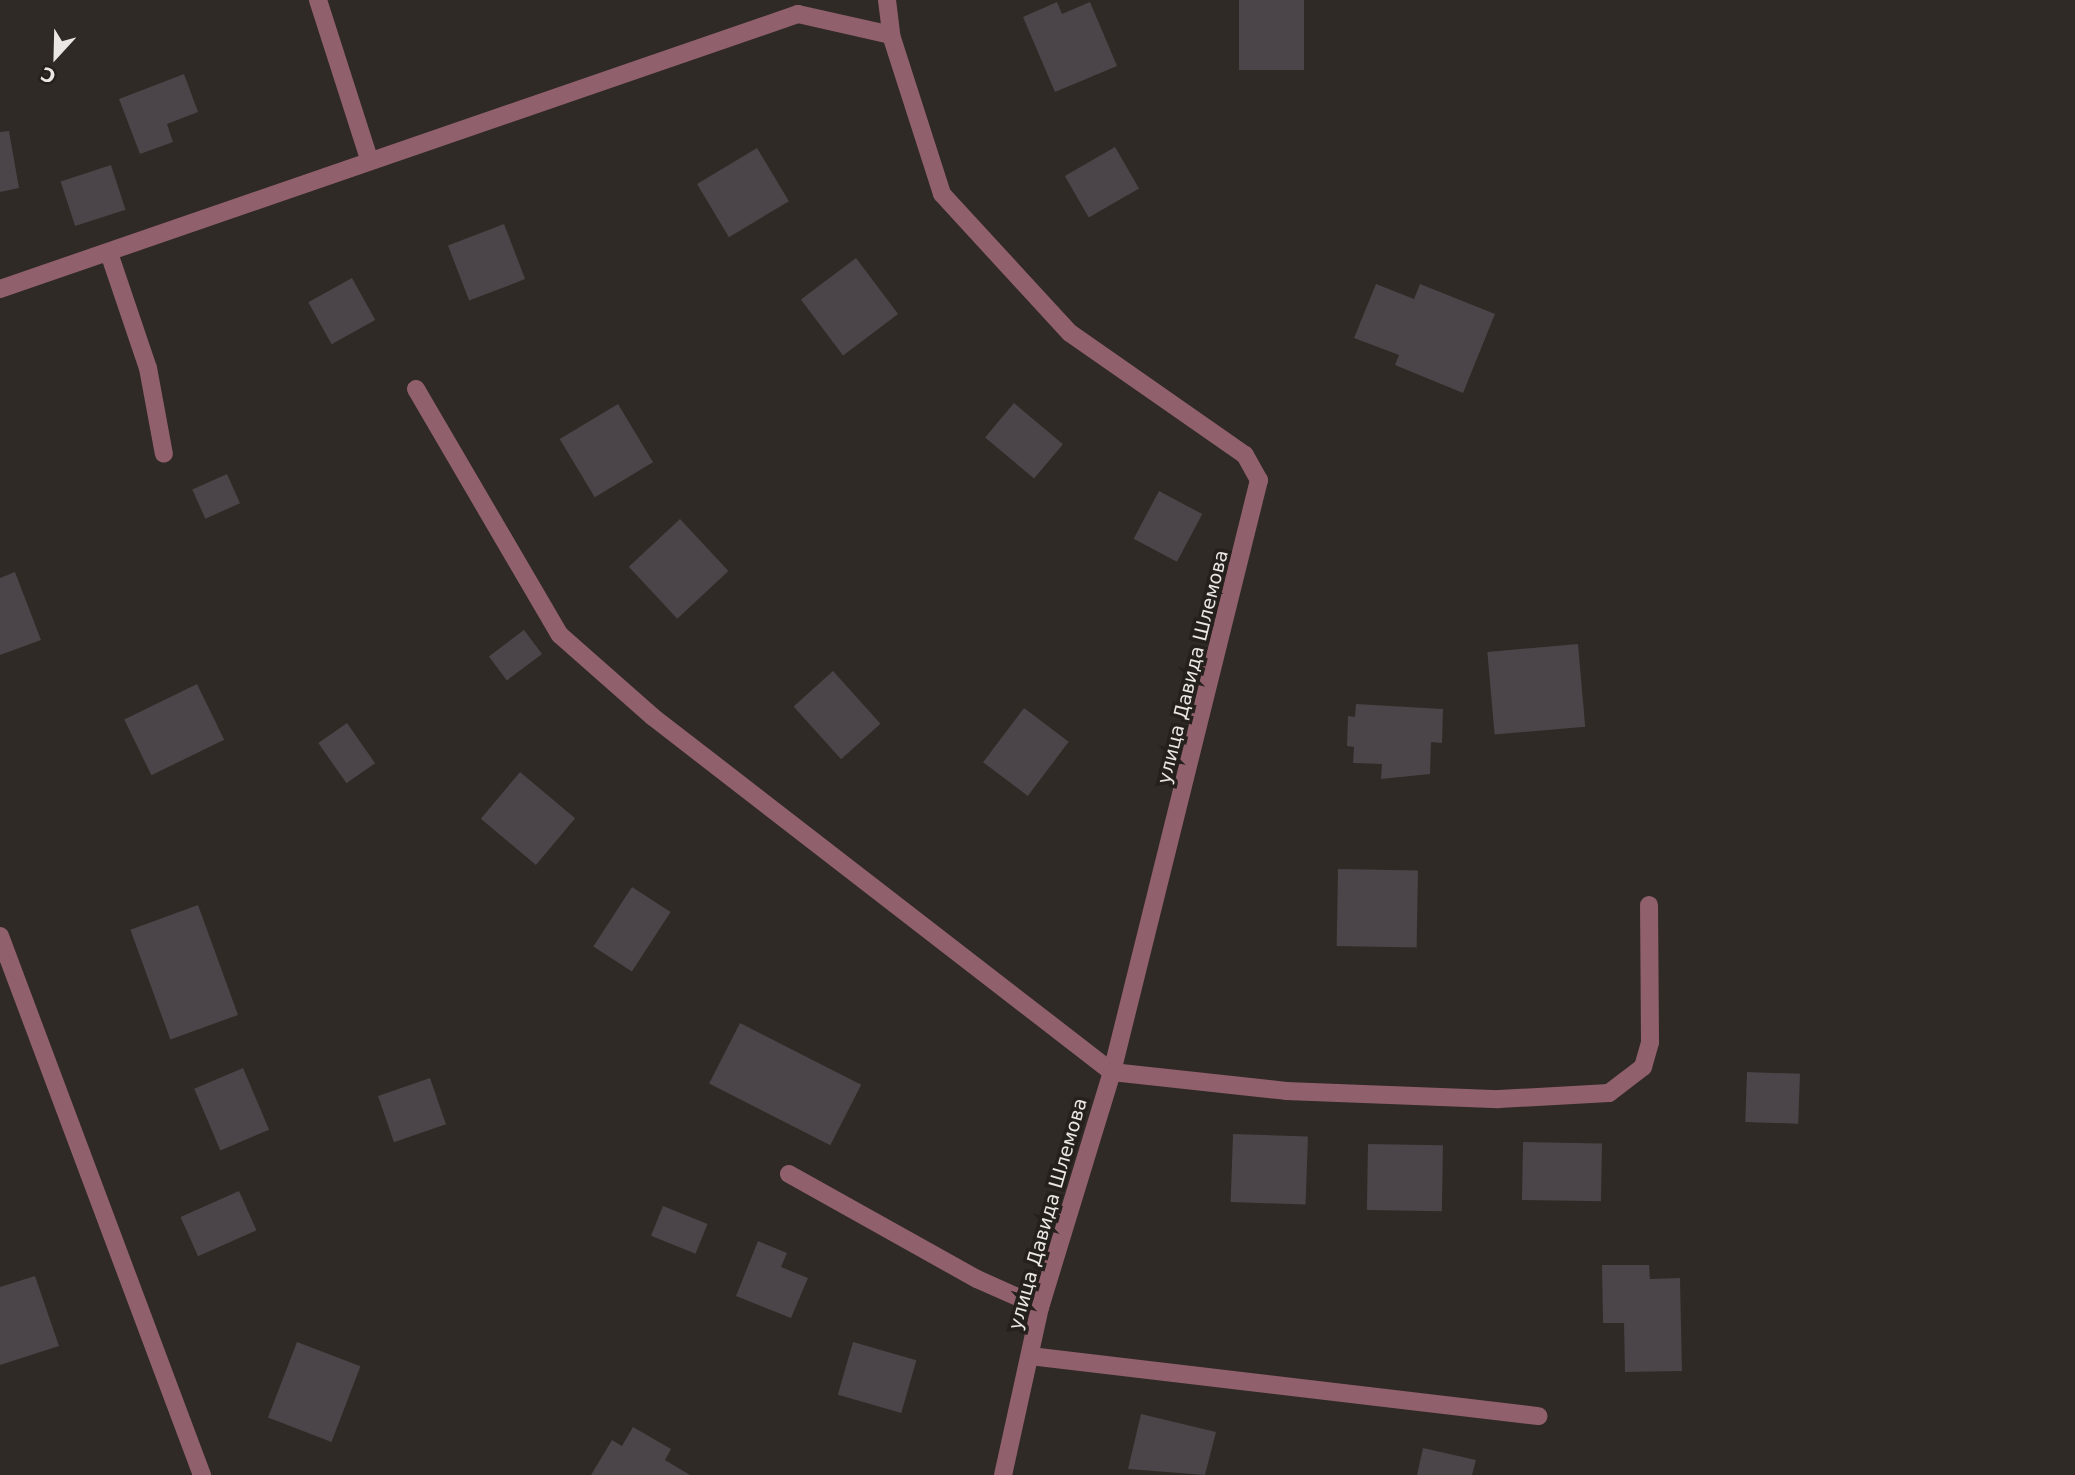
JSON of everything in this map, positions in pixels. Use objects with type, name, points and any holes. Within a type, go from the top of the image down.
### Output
[{"type":"street","points":[[318,0],[369,159]]},
{"type":"street","name":"улица Давида Шлемова","points":[[887,0],[891,35],[942,194],[1070,333],[1245,455],[1259,480],[1112,1072],[1040,1307],[1003,1475]]},
{"type":"street","points":[[0,289],[109,253],[369,159],[798,14],[891,35]]},
{"type":"street","points":[[109,253],[148,368],[164,454]]},
{"type":"street","points":[[416,388],[560,635],[653,717],[1112,1072],[1286,1091],[1499,1099],[1609,1093],[1643,1067],[1650,1042],[1649,905]]},
{"type":"street","points":[[0,936],[202,1475]]},
{"type":"street","points":[[789,1174],[977,1279],[1040,1307]]},
{"type":"street","points":[[1030,1356],[1538,1416]]},
{"type":"building","points":[[1239,0],[1304,0],[1304,70],[1239,70]]},
{"type":"building","points":[[1057,2],[1062,14],[1090,2],[1117,66],[1055,92],[1023,17]]},
{"type":"building","points":[[184,74],[198,112],[167,124],[173,142],[140,154],[119,99]]},
{"type":"building","points":[[9,131],[19,188],[0,192],[0,132]]},
{"type":"building","points":[[1115,147],[1139,189],[1089,218],[1065,176]]},
{"type":"building","points":[[757,148],[789,201],[729,237],[697,184]]},
{"type":"building","points":[[111,165],[126,210],[75,226],[61,181]]},
{"type":"building","points":[[504,224],[525,279],[469,301],[448,246]]},
{"type":"building","points":[[856,258],[898,314],[843,355],[801,300]]},
{"type":"building","points":[[352,278],[375,320],[332,344],[308,302]]},
{"type":"building","points":[[1376,284],[1414,299],[1420,284],[1495,314],[1463,393],[1395,365],[1399,355],[1354,338]]},
{"type":"building","points":[[1014,403],[1063,444],[1034,479],[985,437]]},
{"type":"building","points":[[618,404],[653,462],[595,497],[560,439]]},
{"type":"building","points":[[227,474],[240,503],[205,519],[192,489]]},
{"type":"building","points":[[1159,491],[1202,514],[1177,562],[1134,539]]},
{"type":"building","points":[[680,519],[728,571],[677,619],[629,567]]},
{"type":"building","points":[[15,572],[41,640],[0,655],[0,578]]},
{"type":"building","points":[[524,630],[542,654],[507,680],[489,656]]},
{"type":"building","points":[[1578,644],[1585,727],[1495,735],[1487,652]]},
{"type":"building","points":[[833,671],[881,724],[841,759],[794,706]]},
{"type":"building","points":[[197,684],[224,740],[151,775],[124,720]]},
{"type":"building","points":[[1356,704],[1443,709],[1442,743],[1431,742],[1430,774],[1381,779],[1382,764],[1353,763],[1354,747],[1347,746],[1348,716],[1355,717]]},
{"type":"building","points":[[1024,708],[1069,742],[1028,796],[983,762]]},
{"type":"building","points":[[347,723],[375,763],[346,783],[318,743]]},
{"type":"building","points":[[520,772],[575,818],[536,865],[481,819]]},
{"type":"building","points":[[1338,869],[1418,870],[1417,947],[1337,946]]},
{"type":"building","points":[[632,887],[671,912],[632,972],[593,947]]},
{"type":"building","points":[[198,905],[238,1015],[170,1040],[130,930]]},
{"type":"building","points":[[740,1023],[861,1085],[830,1145],[709,1084]]},
{"type":"building","points":[[243,1068],[269,1130],[220,1150],[194,1089]]},
{"type":"building","points":[[1747,1072],[1800,1074],[1798,1124],[1745,1122]]},
{"type":"building","points":[[430,1078],[446,1124],[394,1142],[378,1096]]},
{"type":"building","points":[[1233,1134],[1308,1137],[1306,1205],[1231,1202]]},
{"type":"building","points":[[1523,1142],[1602,1143],[1601,1201],[1522,1200]]},
{"type":"building","points":[[1368,1144],[1443,1145],[1442,1211],[1367,1210]]},
{"type":"building","points":[[239,1191],[256,1230],[198,1256],[181,1217]]},
{"type":"building","points":[[663,1206],[708,1224],[696,1254],[651,1236]]},
{"type":"building","points":[[758,1241],[787,1253],[781,1267],[808,1278],[791,1318],[736,1296]]},
{"type":"building","points":[[1602,1265],[1649,1265],[1650,1279],[1680,1278],[1682,1371],[1625,1372],[1624,1323],[1603,1323]]},
{"type":"building","points":[[35,1276],[59,1346],[0,1365],[0,1287]]},
{"type":"building","points":[[297,1342],[360,1366],[331,1442],[268,1418]]},
{"type":"building","points":[[853,1342],[916,1360],[901,1413],[838,1395]]},
{"type":"building","points":[[1141,1414],[1216,1432],[1205,1475],[1128,1469]]},
{"type":"building","points":[[633,1427],[671,1449],[665,1460],[690,1475],[591,1475],[612,1440],[622,1446]]},
{"type":"building","points":[[1423,1448],[1476,1460],[1472,1475],[1417,1475]]}]
